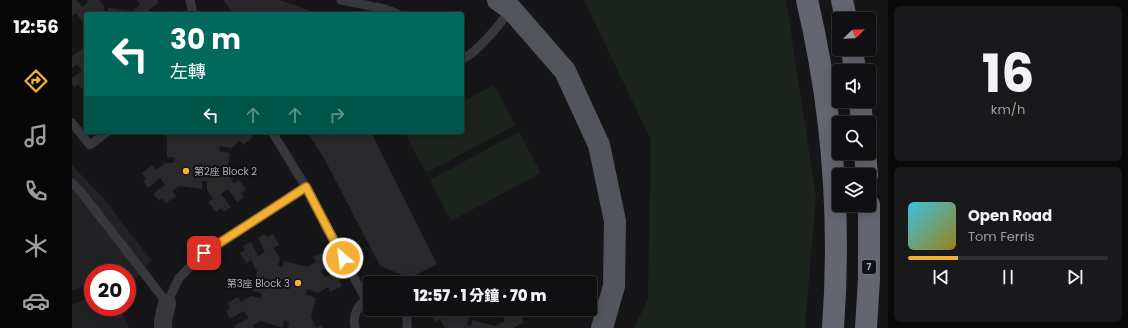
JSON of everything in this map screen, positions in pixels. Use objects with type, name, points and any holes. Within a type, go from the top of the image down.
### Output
[{"type":"highway","points":[[808,0],[821,68],[832,166],[836,264],[833,328]]},
{"type":"highway","points":[[842,0],[845,12]]},
{"type":"highway","name":"7","points":[[866,328],[869,280],[868,212]]},
{"type":"main road","points":[[505,4],[565,71],[599,145],[615,221],[614,286],[602,328]]},
{"type":"street","points":[[163,328],[167,303]]},
{"type":"lane","points":[[190,0],[193,12]]},
{"type":"lane","points":[[341,0],[393,12]]},
{"type":"lane","points":[[464,58],[487,38],[505,4]]},
{"type":"lane","points":[[72,123],[90,145],[104,134]]},
{"type":"lane","points":[[273,134],[306,187],[363,289]]},
{"type":"lane","points":[[72,183],[81,192],[167,303],[179,278],[204,253],[306,187]]},
{"type":"lane","points":[[355,328],[355,314],[359,306],[363,302]]},
{"type":"lane","points":[[407,328],[408,316]]},
{"type":"shaded area","points":[[584,0],[786,0],[816,197],[805,328],[634,328],[648,299],[651,140]]},
{"type":"shaded area","points":[[494,85],[515,125],[426,173],[405,134],[464,134],[464,101]]},
{"type":"shaded area","points":[[519,132],[541,173],[451,221],[430,180]]},
{"type":"shaded area","points":[[72,165],[105,200],[151,260],[136,280],[136,264],[84,264],[84,286],[72,291]]},
{"type":"shaded area","points":[[84,300],[84,316],[124,316],[129,328],[72,328],[72,305]]},
{"type":"building","points":[[72,0],[77,0],[82,7],[88,2],[87,0],[99,0],[104,6],[103,12],[84,12],[84,43],[83,23],[76,13],[72,16]]},
{"type":"building","points":[[137,0],[157,0],[159,2],[147,12],[107,12],[108,8],[132,11],[140,5]]},
{"type":"building","points":[[223,0],[279,0],[314,12],[232,12]]},
{"type":"building","points":[[84,49],[84,88],[82,89],[78,84],[75,87],[72,84],[72,78],[82,71],[77,64],[72,68],[72,56]]},
{"type":"building","name":"第2座 Block 2","points":[[165,134],[251,134],[253,137],[243,145],[240,141],[231,148],[220,146],[219,151],[230,153],[227,173],[234,183],[239,180],[246,189],[241,193],[244,197],[237,202],[228,189],[221,194],[231,207],[224,212],[221,208],[216,212],[208,202],[213,199],[207,190],[207,181],[202,181],[202,189],[179,186],[172,191],[176,196],[166,203],[162,198],[159,201],[153,194],[165,185],[160,178],[148,188],[143,181],[146,179],[142,173],[152,165],[156,170],[165,163],[174,163],[175,158],[167,157],[167,137]]},
{"type":"building","points":[[308,134],[372,134],[437,264],[414,276],[405,276],[380,266],[325,160]]},
{"type":"building","name":"第3座 Block 3","points":[[265,234],[267,237],[273,234],[279,245],[274,248],[280,258],[278,266],[282,267],[284,261],[307,267],[316,262],[313,257],[324,252],[327,258],[331,256],[335,263],[321,271],[325,277],[339,270],[342,278],[339,280],[342,286],[330,292],[328,287],[318,293],[308,289],[306,294],[316,298],[311,317],[316,328],[288,328],[289,322],[284,320],[283,328],[261,321],[253,325],[254,328],[235,328],[234,326],[248,318],[244,311],[230,319],[226,311],[230,309],[227,303],[238,297],[241,302],[251,296],[260,298],[262,294],[253,291],[257,271],[251,260],[246,263],[240,253],[245,250],[243,246],[251,242],[258,256],[265,252],[258,238]]},
{"type":"building","points":[[431,316],[468,316],[467,325],[471,326],[472,320],[495,326],[505,321],[502,316],[521,316],[524,322],[513,328],[445,328],[440,319],[435,322]]},
{"type":"building","points":[[321,325],[323,328],[316,328]]},
{"type":"place","name":"第2座 Block 2","points":[[186,171]]},
{"type":"place","name":"第3座 Block 3","points":[[298,283]]},
{"type":"route","points":[[204,253],[306,187],[343,258]]}]
